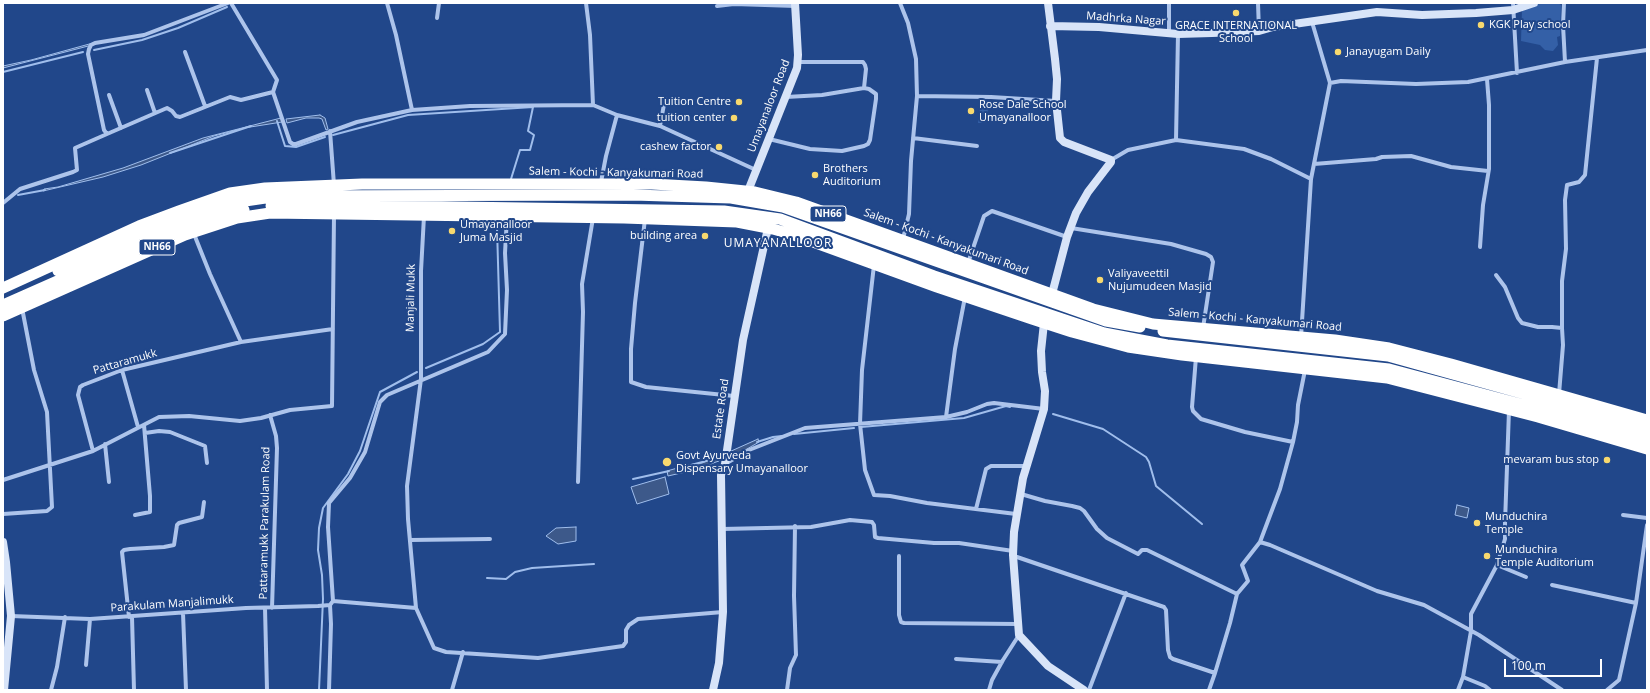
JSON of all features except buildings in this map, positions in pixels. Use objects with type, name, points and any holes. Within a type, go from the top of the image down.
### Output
[{"type":"highway","name":"Salem - Kochi - Kanyakumari Road","points":[[3,288],[139,226],[180,210],[230,194],[265,188],[334,185],[652,184],[706,186],[748,191],[796,202],[1093,309],[1153,324],[1301,337],[1389,348],[1647,420]]},
{"type":"highway","points":[[3,296],[188,215],[218,205],[249,200],[279,196],[633,195],[732,198],[782,207],[1106,321],[1168,332],[1388,356],[1647,428]]},
{"type":"highway","points":[[3,305],[150,240],[188,225],[224,213],[251,209],[278,206],[325,205],[724,210],[780,219],[934,276],[1104,333],[1167,345],[1389,369],[1647,438]]},
{"type":"highway","name":"NH66","points":[[3,316],[194,232],[238,218],[270,213],[645,219],[737,222],[794,235],[1044,323],[1128,347],[1387,378],[1509,410],[1647,450]]},
{"type":"street","points":[[106,134],[102,126],[88,54],[91,45],[95,43],[144,35],[229,3],[277,80],[273,92],[290,142],[293,144],[357,122],[412,110],[470,106],[593,106],[617,115],[660,126],[757,170]]},
{"type":"street","points":[[387,3],[396,34],[412,110]]},
{"type":"street","points":[[437,18],[439,3]]},
{"type":"street","points":[[586,3],[590,35],[593,106]]},
{"type":"street","points":[[900,3],[908,23],[916,59],[917,96],[913,138],[910,214],[902,240]]},
{"type":"street","points":[[1048,3],[1057,79],[1056,101],[1060,138],[1064,142],[1111,160]]},
{"type":"street","points":[[1169,3],[1170,34]]},
{"type":"street","points":[[1258,3],[1259,31]]},
{"type":"street","name":"Madhrka Nagar","points":[[1050,26],[1099,27],[1170,34],[1259,31],[1273,27],[1377,12],[1422,15],[1476,13],[1534,3]]},
{"type":"street","points":[[1564,3],[1563,25],[1565,62]]},
{"type":"street","points":[[717,6],[734,4],[795,4]]},
{"type":"street","name":"Umayanaloor Road","points":[[748,191],[786,97],[798,62],[795,4]]},
{"type":"street","points":[[1513,6],[1517,73]]},
{"type":"street","points":[[1301,337],[1311,179],[1330,83],[1312,22]]},
{"type":"street","points":[[1176,140],[1178,34]]},
{"type":"street","points":[[1330,83],[1341,81],[1416,84],[1468,82],[1565,62],[1647,50]]},
{"type":"street","points":[[185,52],[205,106]]},
{"type":"street","points":[[1558,394],[1563,345],[1562,281],[1565,262],[1565,200],[1567,184],[1579,182],[1586,175],[1597,58]]},
{"type":"street","points":[[798,62],[863,62],[866,65],[864,88]]},
{"type":"street","points":[[1480,247],[1483,205],[1488,171],[1489,105],[1487,79]]},
{"type":"street","points":[[769,139],[810,149],[842,151],[864,146],[868,144],[870,140],[876,99],[876,94],[873,92],[864,88],[822,95],[786,97]]},
{"type":"street","points":[[147,90],[155,113]]},
{"type":"street","points":[[3,202],[20,189],[77,170],[75,148],[167,108],[176,116],[180,117],[230,97],[241,100],[273,92]]},
{"type":"street","points":[[109,94],[121,128]]},
{"type":"street","points":[[917,96],[991,97],[1056,101]]},
{"type":"street","points":[[660,126],[665,99]]},
{"type":"street","points":[[601,184],[606,156],[617,115]]},
{"type":"street","points":[[330,131],[334,185]]},
{"type":"street","points":[[913,138],[977,146]]},
{"type":"street","points":[[1052,294],[1067,237],[1076,213],[1088,192],[1111,160],[1128,150],[1176,140],[1244,149],[1271,159],[1311,179]]},
{"type":"street","points":[[1314,164],[1376,159],[1382,157],[1411,156],[1451,166],[1488,171]]},
{"type":"street","points":[[968,264],[984,216],[992,211],[1067,237]]},
{"type":"street","points":[[3,480],[93,451],[160,417],[189,416],[240,421],[261,418],[290,410],[332,406],[334,214]]},
{"type":"street","name":"Manjali Mukk","points":[[424,216],[421,271],[421,379],[407,486],[416,608],[434,648],[446,652],[463,652]]},
{"type":"street","points":[[328,690],[331,624],[328,527],[329,503],[350,478],[365,452],[380,402],[387,395],[421,379],[488,352],[505,334],[507,290],[505,253],[507,217]]},
{"type":"street","points":[[578,482],[584,312],[582,284],[593,218]]},
{"type":"street","points":[[645,219],[631,349],[631,382],[646,387],[734,396]]},
{"type":"street","name":"Estate Road","points":[[713,690],[719,663],[724,612],[721,475],[725,464],[743,340],[768,228]]},
{"type":"street","points":[[1071,228],[1171,244],[1206,254],[1211,257],[1213,262],[1203,328]]},
{"type":"street","points":[[194,232],[210,274],[241,342]]},
{"type":"street","points":[[875,264],[862,370],[860,424],[865,470],[874,495],[890,496],[927,504],[1016,514]]},
{"type":"street","points":[[1496,275],[1505,287],[1518,318],[1522,323],[1538,327],[1552,326],[1562,328]]},
{"type":"street","points":[[946,417],[955,349],[965,296]]},
{"type":"street","points":[[3,514],[47,510],[52,507],[47,412],[34,370],[22,308]]},
{"type":"street","points":[[989,690],[992,680],[1002,662],[1019,636],[1013,553],[1016,514],[1023,478],[1028,466],[1044,409],[1045,392],[1041,351],[1044,323]]},
{"type":"street","name":"Pattaramukk","points":[[93,451],[78,391],[83,385],[122,370],[241,342],[333,329]]},
{"type":"street","points":[[1196,356],[1192,407],[1193,411],[1201,419],[1245,432],[1293,442]]},
{"type":"street","points":[[1209,690],[1237,594],[1248,581],[1242,565],[1260,542],[1280,489],[1293,442],[1297,422],[1298,405],[1306,368]]},
{"type":"street","points":[[122,370],[138,427]]},
{"type":"street","points":[[725,464],[749,450],[805,428],[946,417],[994,403],[1044,409]]},
{"type":"street","points":[[1458,690],[1463,677],[1471,631],[1471,614],[1497,565],[1505,538],[1504,523],[1509,410]]},
{"type":"street","name":"Pattaramukk Parakulam Road","points":[[270,415],[276,436],[277,448],[272,608]]},
{"type":"street","points":[[135,515],[150,512],[144,425]]},
{"type":"street","points":[[145,433],[170,432],[205,446],[207,463]]},
{"type":"street","points":[[105,444],[109,482]]},
{"type":"street","points":[[976,509],[986,469],[991,466],[1028,466]]},
{"type":"street","points":[[1021,494],[1045,501],[1080,508],[1097,529],[1107,538],[1138,554],[1142,550],[1147,550],[1237,594]]},
{"type":"street","points":[[134,690],[131,617],[122,552],[130,549],[159,548],[174,545],[177,525],[202,517],[204,502]]},
{"type":"street","points":[[1623,515],[1647,518]]},
{"type":"street","points":[[721,529],[794,526],[811,527],[850,520],[868,521],[874,524],[874,536],[878,538],[934,543],[960,543],[1013,553],[1160,605],[1166,610],[1168,650],[1170,657],[1215,673]]},
{"type":"street","points":[[1607,690],[1619,680],[1636,603],[1647,525]]},
{"type":"street","points":[[786,690],[790,668],[796,655],[794,526]]},
{"type":"street","points":[[410,540],[490,540]]},
{"type":"street","points":[[3,542],[11,616],[6,646],[4,690]]},
{"type":"street","points":[[1260,542],[1377,591],[1424,605],[1471,631],[1562,690]]},
{"type":"street","points":[[899,556],[899,615],[901,622],[904,624],[1018,624]]},
{"type":"street","points":[[1497,565],[1526,577]]},
{"type":"street","points":[[1552,585],[1636,603]]},
{"type":"street","points":[[1089,690],[1126,594]]},
{"type":"street","name":"Parakulam Manjalimukk","points":[[11,616],[90,619],[246,608],[318,606],[330,604],[416,608]]},
{"type":"street","points":[[264,608],[267,690]]},
{"type":"street","points":[[452,690],[463,652],[538,658],[624,646],[626,642],[626,630],[629,625],[638,619],[724,612]]},
{"type":"street","points":[[183,613],[186,690]]},
{"type":"street","points":[[51,690],[57,667],[65,617]]},
{"type":"street","points":[[86,665],[90,619]]},
{"type":"street","points":[[1019,636],[1048,666],[1084,690]]},
{"type":"street","points":[[956,658],[1002,662]]},
{"type":"street","points":[[1463,677],[1485,686],[1490,690]]},
{"type":"shaded area","points":[[1543,3],[1558,3],[1561,5],[1560,36],[1557,37],[1558,45],[1553,51],[1545,50],[1540,45],[1521,41],[1522,10],[1524,6]]},
{"type":"shaded area","points":[[93,43],[92,45],[3,68],[3,66]]},
{"type":"shaded area","points":[[981,101],[990,101],[985,123],[978,123]]},
{"type":"shaded area","points":[[320,115],[325,118],[328,129],[326,130],[322,119],[319,118],[306,118],[287,123],[286,119]]},
{"type":"shaded area","points":[[281,118],[282,122],[244,128],[214,136],[141,165],[103,177],[43,191],[44,189],[58,187],[123,168],[203,138]]},
{"type":"shaded area","points":[[758,439],[759,442],[728,460],[729,452]]},
{"type":"shaded area","points":[[719,456],[719,461],[698,469],[668,476],[667,471],[702,463]]},
{"type":"shaded area","points":[[665,477],[669,494],[637,504],[631,487]]},
{"type":"shaded area","points":[[1457,505],[1469,508],[1467,518],[1455,515]]},
{"type":"shaded area","points":[[576,527],[576,541],[558,544],[546,536],[556,528]]},
{"type":"waterway","points":[[94,50],[142,40],[178,28],[227,7]]},
{"type":"waterway","points":[[3,72],[83,52]]},
{"type":"waterway","points":[[333,135],[408,115],[533,107],[528,131],[534,135],[530,150],[520,150],[511,179]]},
{"type":"waterway","points":[[277,121],[285,146],[296,147],[325,137]]},
{"type":"waterway","points":[[170,153],[251,126]]},
{"type":"waterway","points":[[18,195],[45,190]]},
{"type":"waterway","points":[[426,368],[483,344],[500,332],[497,228]]},
{"type":"waterway","points":[[319,690],[323,599],[322,575],[318,550],[319,528],[323,508],[348,474],[360,451],[380,392],[417,372]]},
{"type":"waterway","points":[[861,427],[964,418],[1006,406],[1010,407]]},
{"type":"waterway","points":[[1053,414],[1103,429],[1146,457],[1149,462],[1156,486],[1202,524]]},
{"type":"waterway","points":[[794,434],[854,428]]},
{"type":"waterway","points":[[757,442],[782,436]]},
{"type":"waterway","points":[[691,465],[710,460]]},
{"type":"waterway","points":[[633,479],[669,471]]},
{"type":"waterway","points":[[487,578],[506,579],[515,572],[532,568],[594,564]]},
{"type":"place","name":"GRACE INTERNATIONAL School","points":[[1236,13]]},
{"type":"place","name":"KGK Play school","points":[[1481,25]]},
{"type":"place","name":"Janayugam Daily","points":[[1338,52]]},
{"type":"place","name":"Tuition Centre","points":[[739,102]]},
{"type":"place","name":"Rose Dale School Umayanalloor","points":[[971,111]]},
{"type":"place","name":"tuition center","points":[[734,118]]},
{"type":"place","name":"cashew factor","points":[[719,147]]},
{"type":"place","name":"Brothers Auditorium","points":[[815,175]]},
{"type":"place","name":"Umayanalloor Juma Masjid","points":[[452,231]]},
{"type":"place","name":"building area","points":[[705,236]]},
{"type":"place","name":"Valiyaveettil Nujumudeen Masjid","points":[[1100,280]]},
{"type":"place","name":"mevaram bus stop","points":[[1607,460]]},
{"type":"place","name":"Govt Ayurveda Dispensary Umayanalloor","points":[[667,462]]},
{"type":"place","name":"Munduchira Temple","points":[[1477,523]]},
{"type":"place","name":"Munduchira Temple Auditorium","points":[[1487,556]]},
{"type":"district","name":"UMAYANALLOOR","points":[[778,244]]}]
